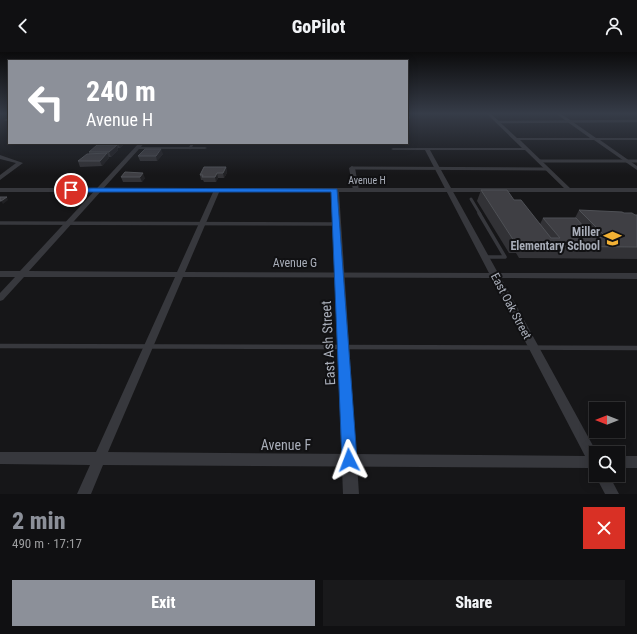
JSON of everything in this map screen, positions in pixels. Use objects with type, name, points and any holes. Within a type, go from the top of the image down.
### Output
[{"type":"street","points":[[509,134],[569,190]]},
{"type":"street","points":[[587,134],[637,168]]},
{"type":"street","points":[[515,139],[637,139]]},
{"type":"street","points":[[0,298],[141,144]]},
{"type":"street","points":[[137,148],[192,145],[205,148]]},
{"type":"street","points":[[393,149],[526,149]]},
{"type":"street","name":"East Oak Street","points":[[427,149],[589,450]]},
{"type":"street","points":[[0,157],[20,163],[0,178]]},
{"type":"street","points":[[352,168],[356,190]]},
{"type":"street","name":"Avenue H","points":[[0,190],[637,190]]},
{"type":"street","points":[[84,494],[217,190]]},
{"type":"street","name":"East Ash Street","points":[[335,190],[351,494]]},
{"type":"street","name":"Avenue G","points":[[0,274],[637,276]]},
{"type":"street","name":"Avenue F","points":[[0,458],[589,463]]},
{"type":"street","points":[[625,462],[637,462]]},
{"type":"street","points":[[606,482],[612,494]]},
{"type":"lane","points":[[539,161],[637,161]]},
{"type":"lane","points":[[352,168],[547,169]]},
{"type":"lane","points":[[470,199],[505,257],[485,257]]},
{"type":"lane","points":[[0,222],[337,224]]},
{"type":"lane","points":[[0,346],[637,348]]},
{"type":"building","points":[[97,145],[117,145],[109,152],[89,152]]},
{"type":"building","points":[[145,149],[161,149],[156,156],[138,156]]},
{"type":"building","points":[[107,153],[100,161],[78,161],[87,154]]},
{"type":"building","points":[[204,167],[226,167],[223,173],[217,173],[215,177],[202,177],[203,175],[200,175]]},
{"type":"building","points":[[125,172],[143,173],[140,177],[121,177]]},
{"type":"building","points":[[71,176],[81,177],[77,181],[65,181]]},
{"type":"building","points":[[481,190],[507,190],[514,200],[521,200],[551,238],[560,238],[543,218],[576,218],[593,237],[606,237],[579,210],[632,213],[637,215],[637,247],[524,246],[521,241],[514,241]]},
{"type":"building","points":[[0,197],[7,197],[0,201]]},
{"type":"place","name":"Miller Elementary School","points":[[613,239]]},
{"type":"route","points":[[71,190],[335,190],[349,460]]}]
